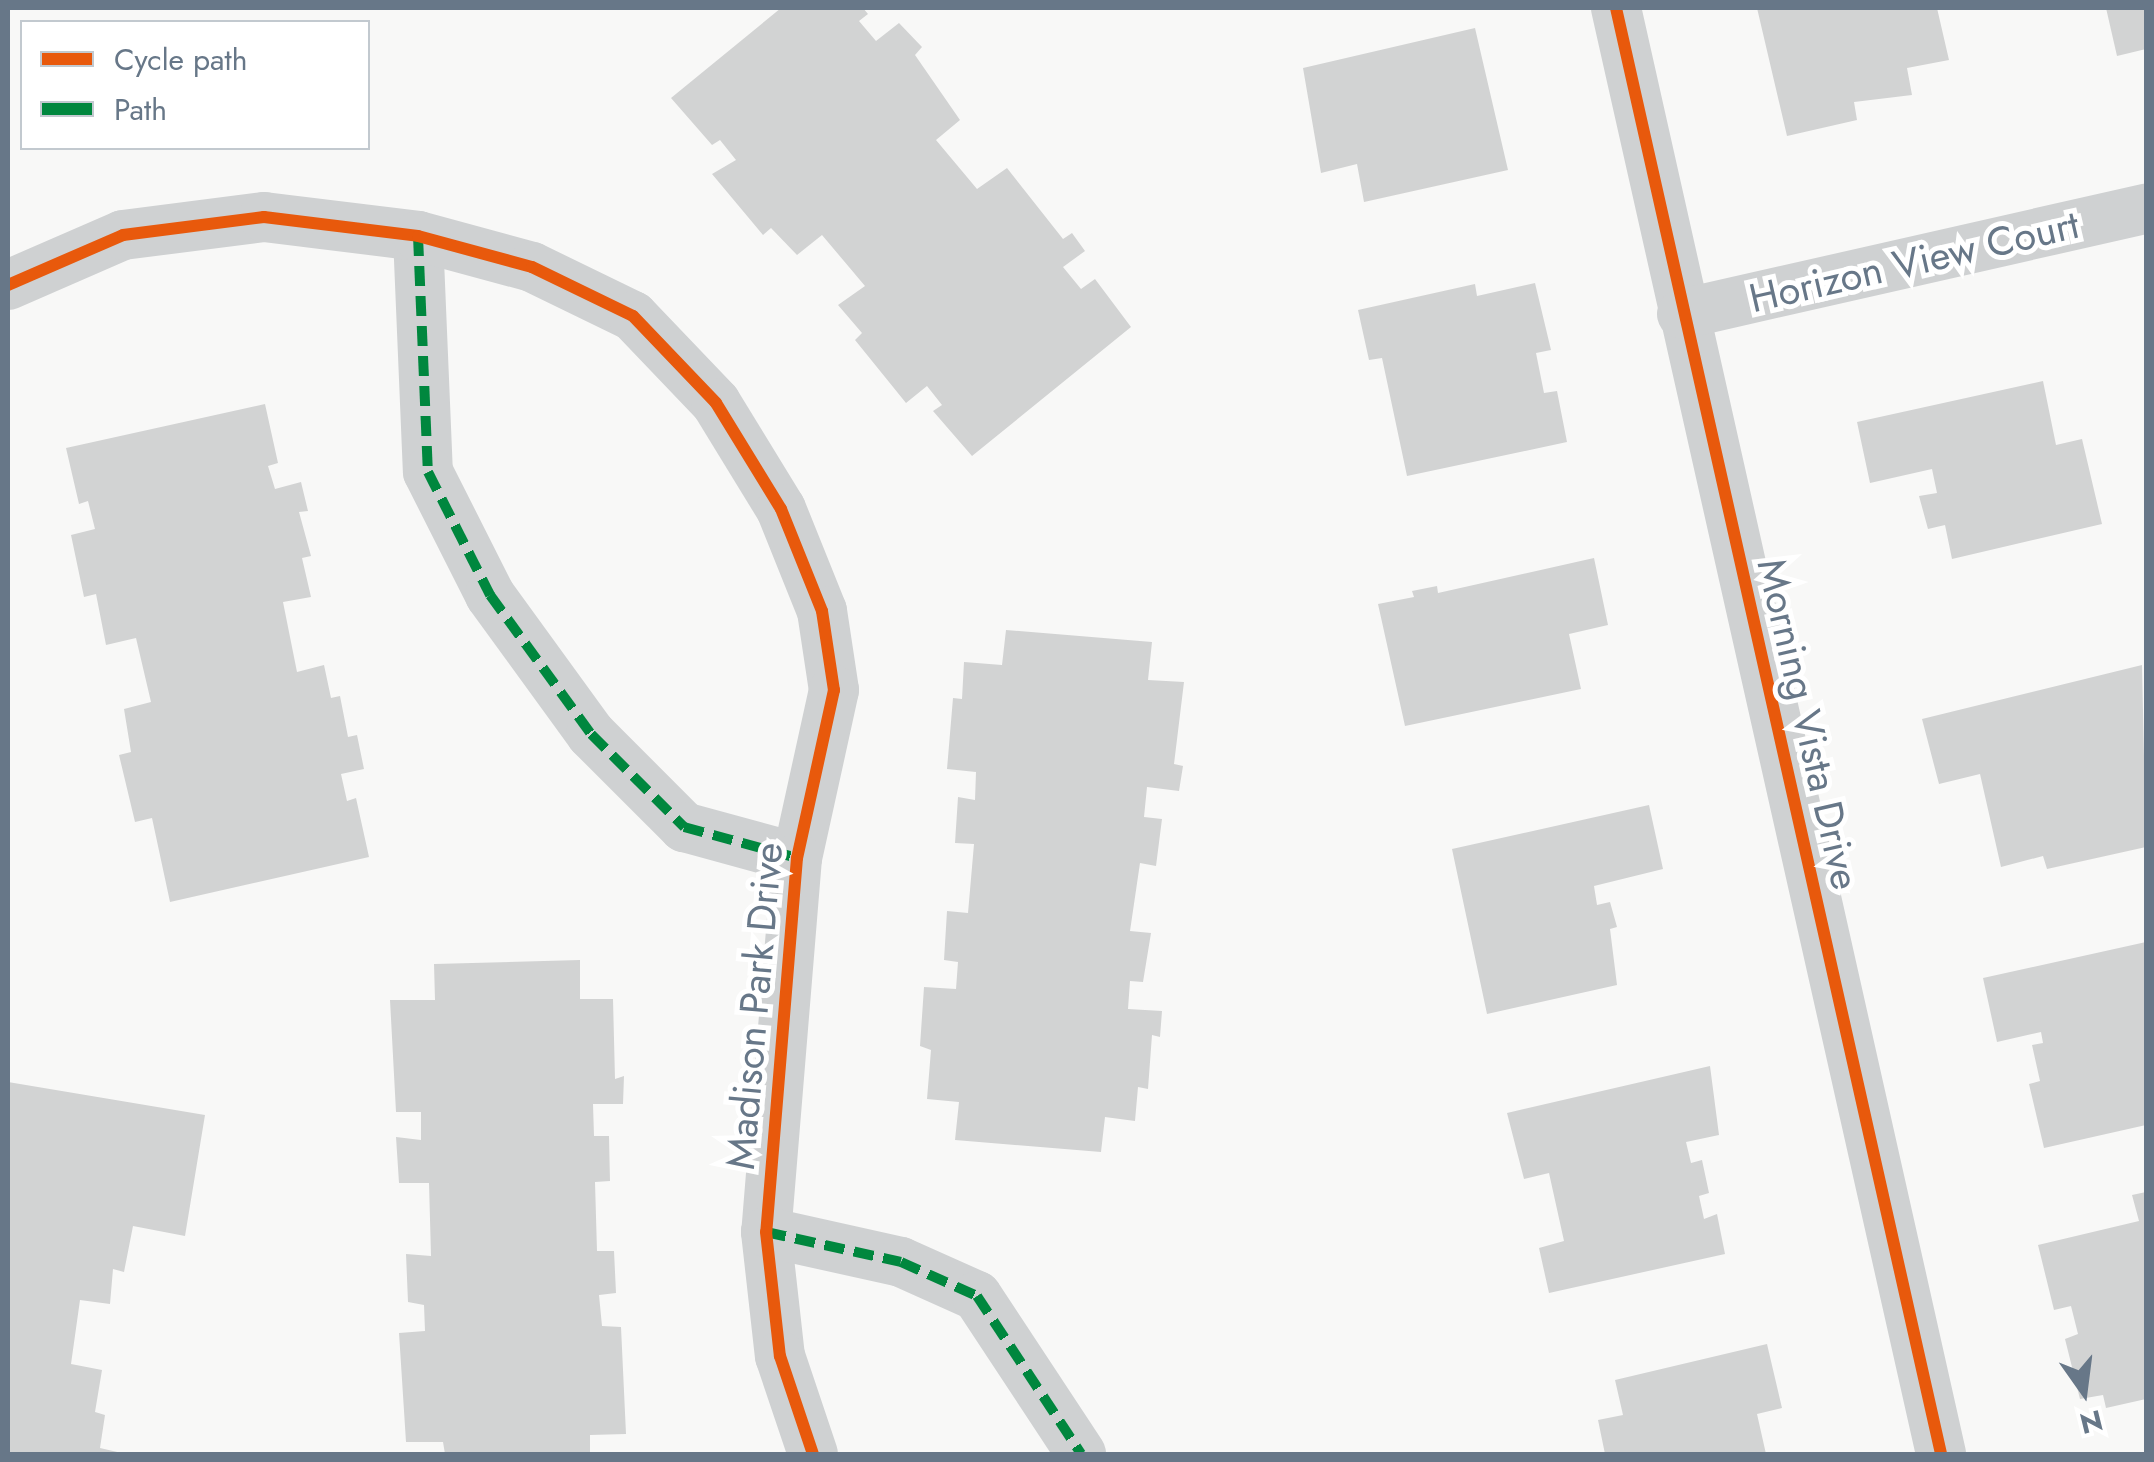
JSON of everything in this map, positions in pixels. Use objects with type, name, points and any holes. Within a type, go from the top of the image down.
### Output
[{"type":"street","name":"Morning Vista Drive","points":[[1616,8],[1941,1454]]},
{"type":"street","name":"Horizon View Court","points":[[1682,314],[2146,209]]},
{"type":"street","name":"Madison Park Drive","points":[[8,285],[124,235],[264,217],[418,236],[532,266],[632,316],[716,403],[781,508],[822,611],[834,690],[797,858],[766,1232],[780,1356],[813,1454]]},
{"type":"street","name":"Madison Park Drive","points":[[418,236],[428,472],[490,596],[592,734],[684,827],[797,858]]},
{"type":"street","points":[[766,1232],[901,1262],[977,1296],[1081,1454]]},
{"type":"building","points":[[781,8],[863,8],[868,14],[859,21],[876,41],[899,23],[922,47],[915,55],[960,120],[936,140],[977,189],[1007,168],[1063,239],[1072,233],[1085,251],[1063,267],[1081,289],[1095,279],[1131,327],[972,456],[933,411],[942,405],[927,386],[906,403],[855,340],[862,333],[838,305],[865,286],[822,235],[797,255],[771,228],[763,235],[712,174],[736,160],[720,140],[712,145],[671,98]]},
{"type":"building","points":[[1757,8],[1937,8],[1949,60],[1907,68],[1912,95],[1854,102],[1857,120],[1787,136]]},
{"type":"building","points":[[2106,8],[2146,8],[2146,49],[2117,56]]},
{"type":"building","points":[[1475,28],[1508,170],[1364,202],[1357,164],[1321,173],[1303,68]]},
{"type":"building","points":[[1535,283],[1551,350],[1536,353],[1544,393],[1557,391],[1567,442],[1407,476],[1382,358],[1369,360],[1358,310],[1475,284],[1477,296]]},
{"type":"building","points":[[2043,381],[2056,445],[2082,439],[2102,524],[1952,559],[1945,525],[1928,529],[1919,496],[1937,493],[1932,469],[1870,483],[1857,422]]},
{"type":"building","points":[[265,404],[278,463],[268,466],[275,489],[301,482],[308,511],[299,512],[311,556],[302,558],[311,597],[283,602],[297,672],[324,665],[331,698],[340,696],[348,737],[357,735],[364,769],[341,774],[347,801],[356,798],[369,857],[170,902],[152,818],[135,822],[119,755],[131,752],[124,709],[151,702],[136,638],[106,645],[96,594],[84,597],[71,535],[95,529],[88,501],[79,504],[66,448]]},
{"type":"building","points":[[1594,558],[1608,625],[1569,634],[1581,689],[1405,726],[1378,604],[1414,597],[1412,591],[1437,586],[1438,593]]},
{"type":"building","points":[[1006,630],[1152,642],[1148,680],[1184,682],[1174,764],[1183,766],[1179,791],[1147,787],[1144,817],[1162,819],[1156,866],[1140,863],[1130,931],[1151,933],[1143,982],[1130,981],[1128,1009],[1162,1011],[1160,1037],[1152,1035],[1148,1089],[1138,1087],[1135,1121],[1105,1117],[1101,1152],[955,1140],[959,1102],[927,1099],[931,1050],[920,1046],[924,987],[956,989],[958,962],[944,960],[947,911],[968,913],[974,844],[955,843],[958,797],[975,800],[976,772],[947,769],[953,698],[962,699],[964,662],[1002,665]]},
{"type":"building","points":[[2142,665],[2146,847],[2047,869],[2043,856],[2001,867],[1980,774],[1939,784],[1922,719]]},
{"type":"building","points":[[1649,805],[1663,869],[1594,886],[1597,905],[1610,902],[1617,927],[1610,929],[1617,985],[1487,1014],[1452,849]]},
{"type":"building","points":[[2146,942],[2146,1125],[2044,1148],[2029,1084],[2040,1081],[2032,1045],[2043,1043],[2041,1032],[1997,1042],[1983,978]]},
{"type":"building","points":[[580,960],[580,999],[613,999],[615,1079],[624,1076],[623,1104],[593,1104],[594,1136],[609,1136],[610,1181],[595,1182],[597,1251],[614,1251],[616,1293],[599,1295],[602,1326],[621,1327],[626,1434],[590,1435],[590,1454],[445,1454],[443,1442],[406,1442],[399,1333],[425,1331],[424,1305],[408,1302],[406,1254],[431,1256],[429,1183],[399,1183],[396,1137],[421,1140],[421,1112],[396,1112],[390,1000],[435,1000],[434,964]]},
{"type":"building","points":[[1710,1066],[1719,1135],[1686,1142],[1691,1163],[1702,1160],[1709,1193],[1699,1196],[1704,1219],[1717,1214],[1725,1254],[1549,1293],[1539,1248],[1564,1241],[1549,1173],[1524,1179],[1507,1113]]},
{"type":"building","points":[[8,1082],[205,1115],[185,1236],[133,1226],[124,1272],[113,1269],[110,1304],[80,1300],[71,1364],[102,1370],[95,1412],[105,1415],[100,1448],[126,1454],[8,1454]]},
{"type":"building","points":[[2146,1192],[2146,1399],[2106,1408],[2103,1395],[2080,1399],[2065,1339],[2078,1334],[2071,1306],[2054,1310],[2038,1245],[2139,1221],[2132,1195]]},
{"type":"building","points":[[1767,1344],[1782,1408],[1757,1414],[1766,1454],[1605,1454],[1598,1420],[1623,1415],[1615,1380]]},
{"type":"marked path","points":[[418,236],[428,472],[490,595],[591,734],[684,827],[797,858]]},
{"type":"marked path","points":[[766,1232],[901,1262],[977,1296],[1081,1454]]},
{"type":"cycle path","points":[[1616,8],[1941,1454]]},
{"type":"cycle path","points":[[8,285],[123,235],[264,217],[418,236],[532,267],[633,316],[716,403],[781,509],[822,611],[834,690],[797,858],[766,1232],[780,1356],[813,1454]]}]
